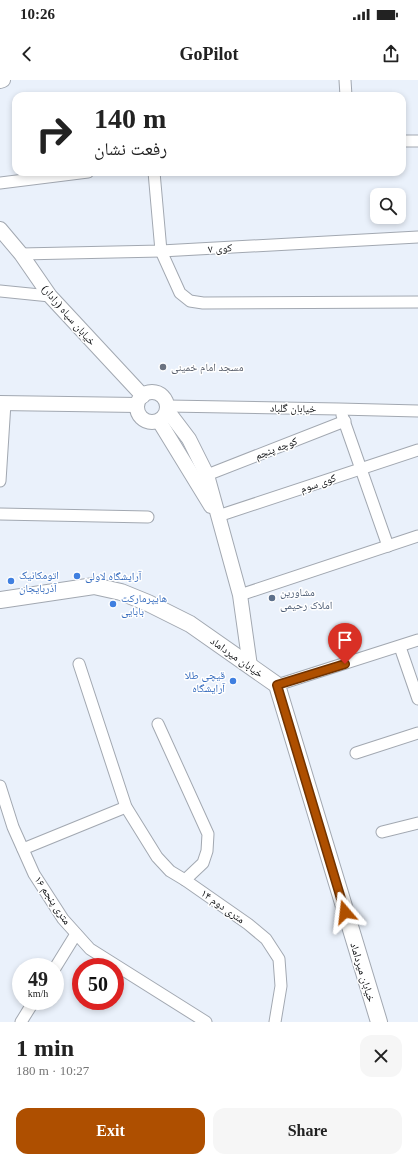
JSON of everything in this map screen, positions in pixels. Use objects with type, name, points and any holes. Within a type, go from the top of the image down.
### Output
[{"type":"main road","name":"خیابان میرداماد","points":[[0,600],[94,586],[121,592],[148,603],[190,624],[277,685],[379,1022]]},
{"type":"street","points":[[345,80],[346,92]]},
{"type":"street","points":[[406,141],[418,141]]},
{"type":"street","points":[[0,183],[56,176]]},
{"type":"street","points":[[154,176],[161,251],[180,293],[190,301],[203,303],[418,302]]},
{"type":"street","name":"خیابان سپاه (رادار)","points":[[0,229],[21,254],[50,296],[140,400]]},
{"type":"street","name":"کوی ۷","points":[[21,254],[161,251],[418,237]]},
{"type":"street","points":[[0,291],[50,296]]},
{"type":"street","points":[[165,413],[152,423],[146,421],[138,412],[140,400],[148,393],[155,392],[166,400],[165,413],[218,516]]},
{"type":"street","points":[[0,481],[3,403],[140,400]]},
{"type":"street","points":[[339,408],[388,546]]},
{"type":"street","name":"خیابان گلباد","points":[[165,413],[339,408],[418,411]]},
{"type":"street","points":[[165,413],[189,439],[207,474],[240,595],[250,666]]},
{"type":"street","name":"کوچه پنجم","points":[[207,474],[344,421]]},
{"type":"street","name":"کوی سوم","points":[[218,516],[418,450]]},
{"type":"street","points":[[0,514],[148,517]]},
{"type":"street","points":[[240,595],[418,536]]},
{"type":"street","points":[[277,685],[418,640]]},
{"type":"street","points":[[400,647],[418,699]]},
{"type":"street","name":"۱۴ متری دوم","points":[[79,664],[126,807],[157,857],[170,871],[248,924],[266,939],[279,959],[281,986],[275,1022]]},
{"type":"street","points":[[158,724],[208,834],[207,851],[203,863],[185,880]]},
{"type":"street","points":[[356,753],[418,733]]},
{"type":"street","name":"۱۶ متری پنجم","points":[[0,786],[13,826],[38,880],[63,919],[76,934],[90,949],[206,1022]]},
{"type":"street","points":[[23,849],[126,807]]},
{"type":"street","points":[[382,832],[418,823]]},
{"type":"street","points":[[61,958],[76,934]]},
{"type":"street","points":[[21,1022],[28,1010]]},
{"type":"place","name":"مسجد امام خمینی","points":[[163,367]]},
{"type":"place","name":"آرایشگاه لاولی","points":[[77,576]]},
{"type":"place","name":"اتومکانیک آذربایجان","points":[[11,581]]},
{"type":"place","name":"مشاورین املاک رحیمی","points":[[272,598]]},
{"type":"place","name":"هایپرمارکت بابایی","points":[[113,604]]},
{"type":"place","name":"قیچی طلا آرایشگاه","points":[[233,681]]},
{"type":"route","points":[[345,664],[277,685],[345,912]]}]
